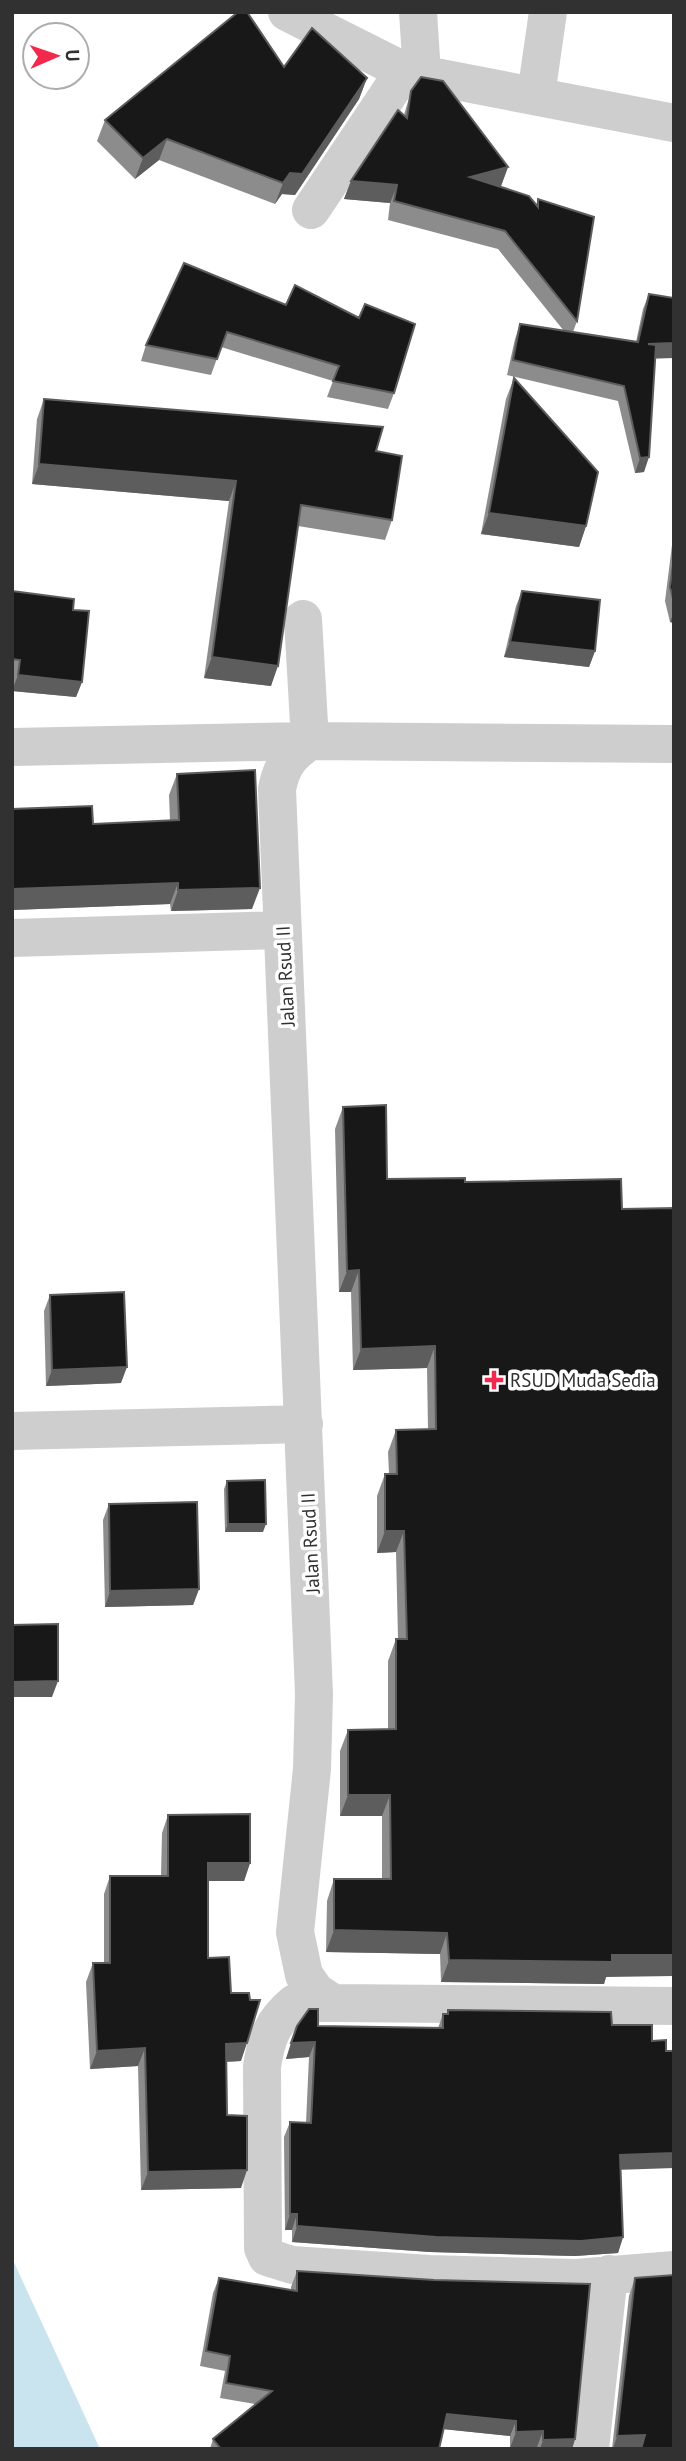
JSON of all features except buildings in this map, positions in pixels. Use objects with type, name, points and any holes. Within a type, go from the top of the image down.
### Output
[{"type":"street","points":[[287,12],[413,73],[674,123]]},
{"type":"street","points":[[311,210],[413,73],[418,12]]},
{"type":"street","points":[[536,95],[548,12]]},
{"type":"street","points":[[303,619],[310,741]]},
{"type":"street","points":[[12,747],[310,741],[674,744]]},
{"type":"street","name":"Jalan Rsud II","points":[[310,741],[288,757],[281,769],[277,789],[314,1695],[312,1769],[295,1932],[304,1975],[316,1992],[333,2003]]},
{"type":"street","points":[[12,937],[282,930]]},
{"type":"street","points":[[12,1431],[304,1424]]},
{"type":"street","points":[[674,2006],[295,2003],[278,2019],[266,2043],[262,2067],[262,2248],[267,2257],[292,2265],[429,2274],[576,2278],[674,2270]]},
{"type":"street","points":[[590,2449],[609,2274]]},
{"type":"water","points":[[12,2258],[100,2449],[12,2449]]},
{"type":"place","name":"RSUD Muda Sedia","points":[[494,1380]]}]
